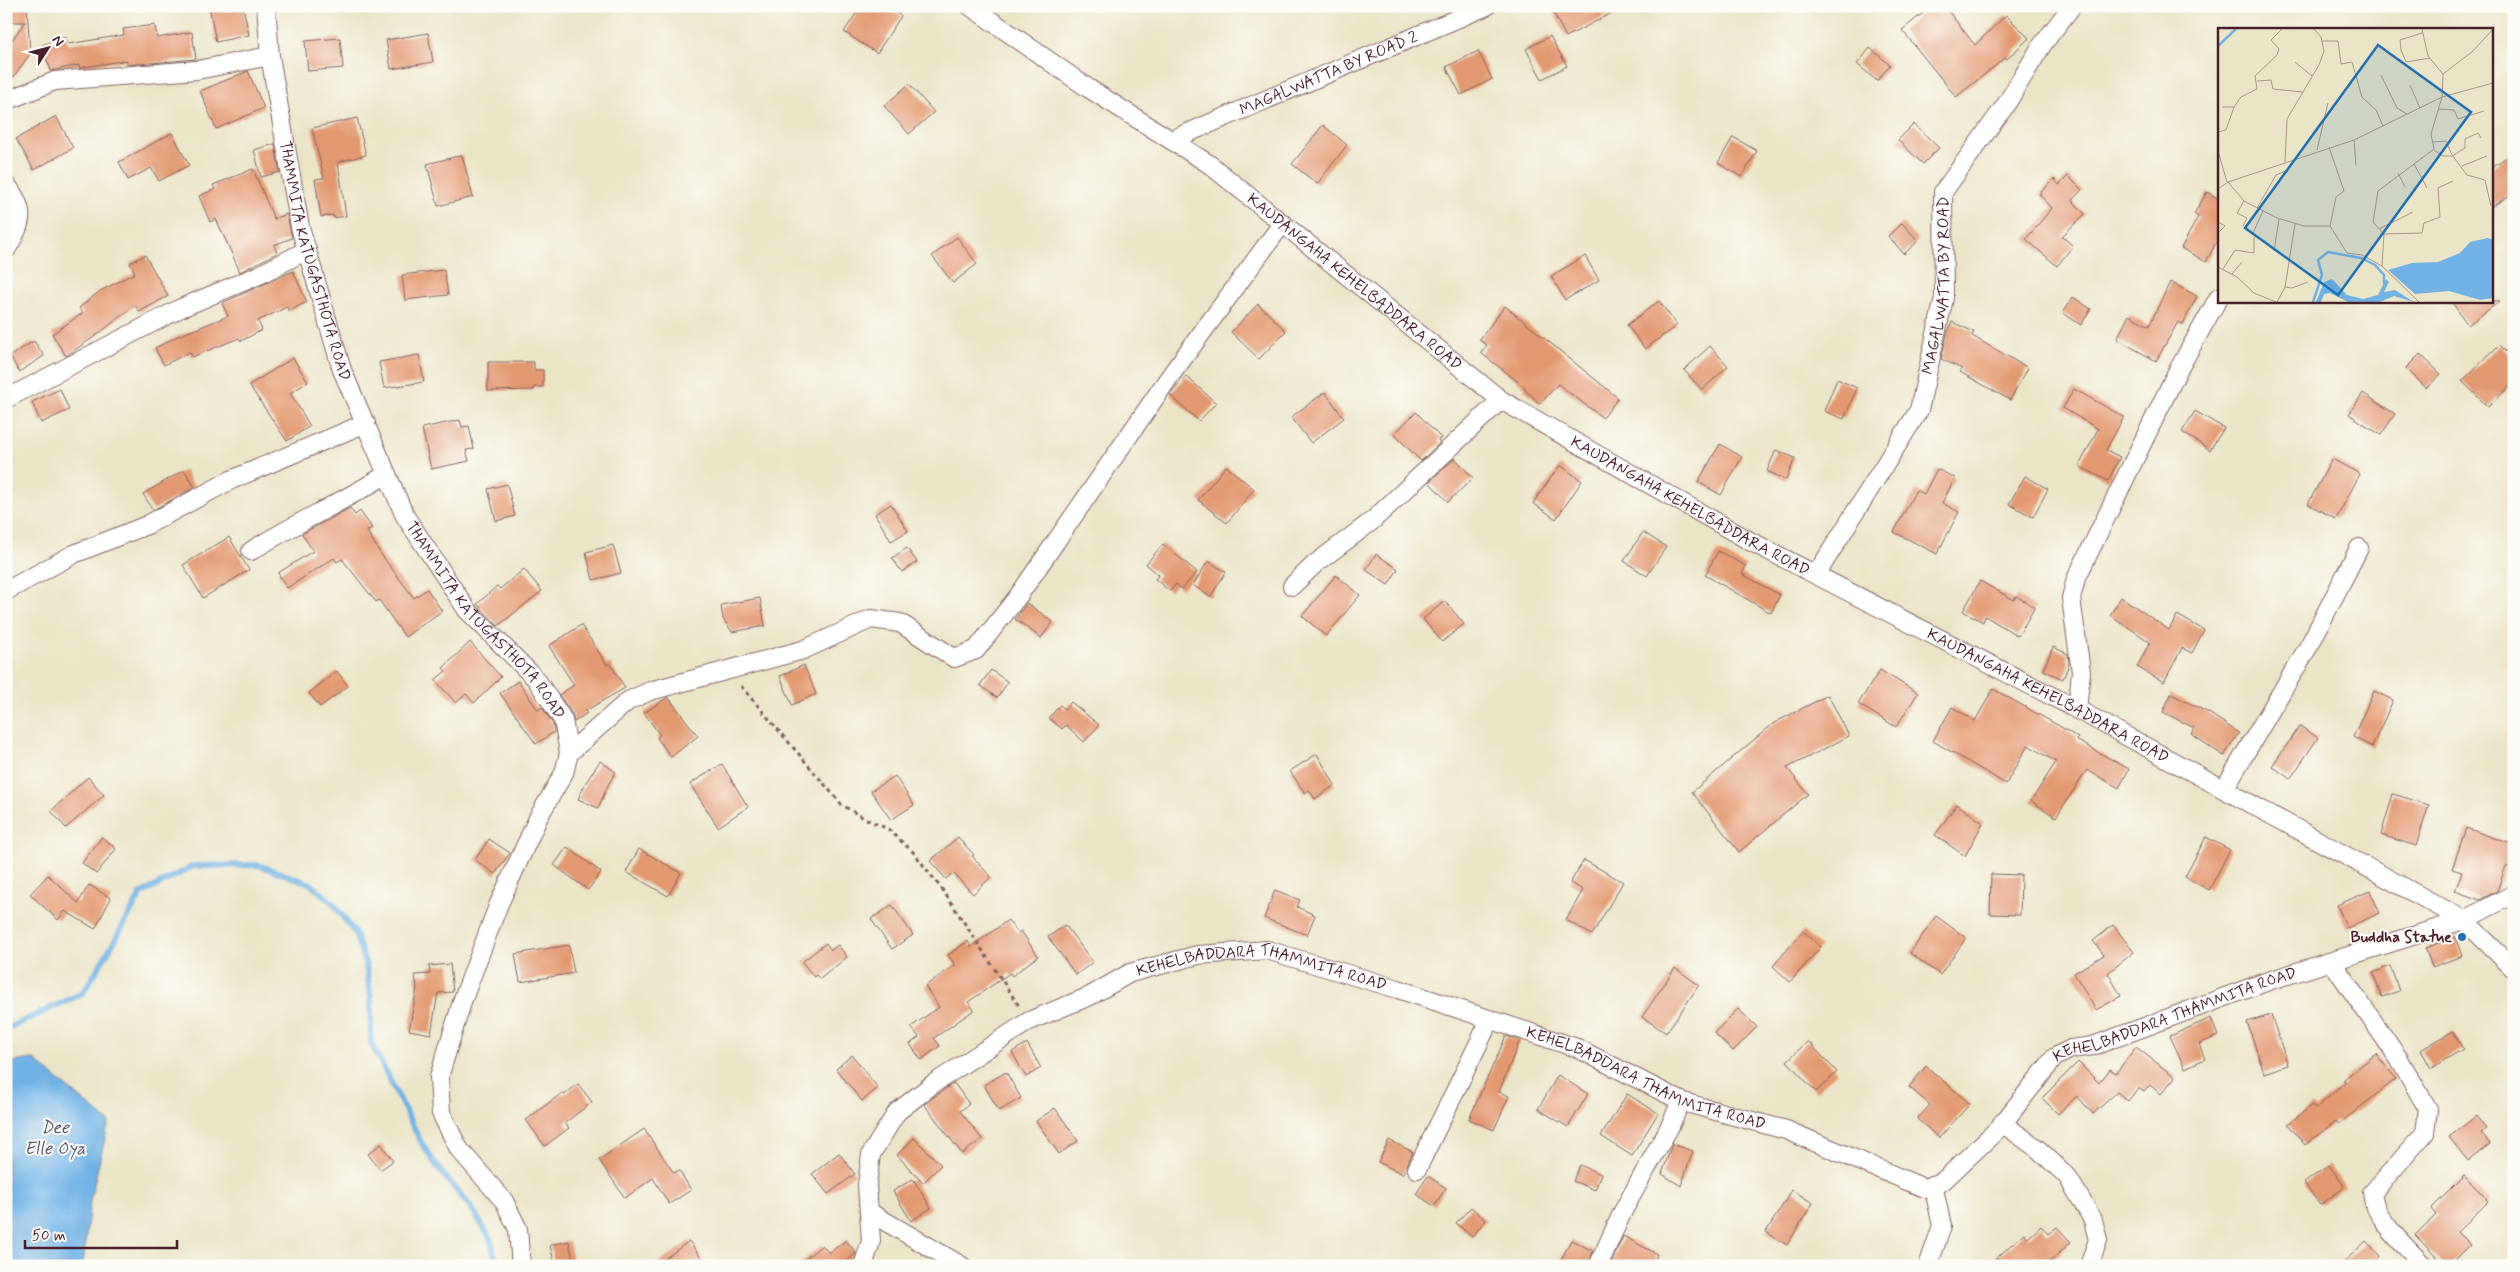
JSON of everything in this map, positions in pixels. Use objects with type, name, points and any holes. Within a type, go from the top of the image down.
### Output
[{"type":"street","name":"THAMMITA KATUGASTHOTA ROAD","points":[[266,6],[270,56],[300,227],[342,370],[405,516],[467,610],[536,679],[563,720],[569,753],[564,773],[539,816],[498,906],[463,999],[439,1077],[441,1113],[458,1149],[504,1201],[518,1229],[522,1266]]},
{"type":"street","name":"KAUDANGAHA KEHELBADDARA ROAD","points":[[970,6],[1088,88],[1209,164],[1501,400],[1748,540],[2077,710],[2464,920],[2514,969]]},
{"type":"street","name":"MAGALWATTA BY ROAD 2","points":[[1171,140],[1487,6]]},
{"type":"street","name":"MAGALWATTA BY ROAD","points":[[1816,575],[1919,410],[1944,298],[1943,192],[2005,106],[2042,45],[2072,6]]},
{"type":"street","points":[[6,101],[55,81],[197,70],[270,56]]},
{"type":"street","points":[[6,184],[18,200],[20,226],[6,250]]},
{"type":"street","points":[[569,753],[628,701],[650,691],[803,650],[871,620],[900,624],[954,658],[976,650],[1019,595],[1170,376],[1282,224]]},
{"type":"street","points":[[6,399],[181,308],[259,275],[307,250]]},
{"type":"street","points":[[2077,710],[2081,672],[2071,598],[2076,579],[2177,372],[2218,299]]},
{"type":"street","points":[[1292,586],[1315,564],[1372,520],[1501,400]]},
{"type":"street","points":[[6,591],[74,554],[147,525],[231,480],[366,424]]},
{"type":"street","points":[[251,551],[280,533],[355,495],[387,474]]},
{"type":"street","points":[[2224,789],[2310,644],[2359,548]]},
{"type":"street","name":"KEHELBADDARA THAMMITA ROAD","points":[[862,1266],[871,1241],[867,1185],[871,1154],[897,1112],[949,1074],[1029,1021],[1090,996],[1130,973],[1198,955],[1267,950],[1490,1020],[1577,1048],[1680,1101],[1786,1130],[1924,1188],[1942,1182],[2002,1123],[2055,1057],[2071,1049],[2093,1046],[2271,980],[2464,920],[2514,894]]},
{"type":"street","points":[[2332,962],[2399,1059],[2428,1109],[2425,1133],[2372,1193],[2374,1206],[2396,1235],[2424,1266]]},
{"type":"street","points":[[1417,1169],[1490,1020]]},
{"type":"street","points":[[1598,1266],[1623,1212],[1670,1126],[1680,1101]]},
{"type":"street","points":[[2002,1123],[2038,1148],[2067,1176],[2092,1220],[2098,1240],[2089,1266]]},
{"type":"street","points":[[1928,1266],[1942,1226],[1933,1185]]},
{"type":"street","points":[[869,1212],[962,1266]]},
{"type":"path","points":[[728,670],[842,805],[888,829],[914,853],[944,892],[1029,1021]]},
{"type":"water","name":"Dee Elle Oya","points":[[33,1059],[109,1122],[90,1200],[83,1266],[8,1266],[6,1063]]},
{"type":"building","points":[[6,6],[27,6],[30,54],[6,87],[6,48],[25,22],[6,22]]},
{"type":"building","points":[[209,6],[243,6],[249,35],[216,42]]},
{"type":"building","points":[[861,6],[886,6],[901,16],[877,53],[844,32]]},
{"type":"building","points":[[1550,6],[1625,6],[1566,37]]},
{"type":"building","points":[[1932,6],[1944,6],[1975,45],[2006,15],[2029,38],[2007,59],[2005,58],[1956,97],[1902,30]]},
{"type":"building","points":[[155,25],[157,38],[192,32],[196,59],[127,65],[127,60],[79,68],[79,65],[51,71],[42,45],[66,37],[68,44],[124,35],[123,29]]},
{"type":"building","points":[[428,33],[433,62],[391,69],[386,40]]},
{"type":"building","points":[[1550,36],[1567,66],[1542,79],[1526,49]]},
{"type":"building","points":[[340,38],[343,68],[308,71],[305,41]]},
{"type":"building","points":[[1870,48],[1890,65],[1877,81],[1857,64]]},
{"type":"building","points":[[1478,51],[1492,79],[1461,95],[1446,67]]},
{"type":"building","points":[[248,71],[264,108],[216,129],[200,91]]},
{"type":"building","points":[[909,84],[934,112],[909,134],[884,106]]},
{"type":"building","points":[[56,116],[73,148],[34,170],[16,139]]},
{"type":"building","points":[[357,118],[366,155],[338,162],[346,216],[334,218],[333,215],[321,217],[315,179],[324,178],[312,128]]},
{"type":"building","points":[[1914,124],[1939,148],[1923,164],[1898,140]]},
{"type":"building","points":[[1323,125],[1347,145],[1317,184],[1292,164]]},
{"type":"building","points":[[172,133],[189,165],[159,181],[151,168],[128,180],[119,162]]},
{"type":"building","points":[[1733,137],[1757,151],[1742,177],[1718,163]]},
{"type":"building","points":[[275,144],[280,172],[261,177],[254,150]]},
{"type":"building","points":[[2514,153],[2514,193],[2492,206],[2492,166]]},
{"type":"building","points":[[462,155],[473,197],[438,206],[427,164]]},
{"type":"building","points":[[253,169],[274,219],[287,214],[292,238],[274,245],[277,253],[240,272],[216,219],[210,222],[199,196],[215,189],[213,185]]},
{"type":"building","points":[[2068,176],[2082,190],[2072,200],[2085,214],[2062,236],[2073,246],[2057,266],[2026,239],[2052,208],[2039,194],[2054,179],[2059,185]]},
{"type":"building","points":[[2207,192],[2218,198],[2218,239],[2206,262],[2181,248],[2198,217],[2194,214]]},
{"type":"building","points":[[1902,223],[1918,241],[1904,254],[1888,236]]},
{"type":"building","points":[[957,237],[977,264],[953,283],[932,256]]},
{"type":"building","points":[[145,255],[168,296],[139,312],[135,305],[97,335],[66,356],[52,334],[83,313],[79,308],[100,291],[135,273],[130,263]]},
{"type":"building","points":[[1585,256],[1599,280],[1565,300],[1551,276]]},
{"type":"building","points":[[444,270],[448,295],[405,300],[402,275]]},
{"type":"building","points":[[293,271],[307,302],[289,311],[287,307],[258,321],[262,330],[241,341],[239,338],[192,357],[190,352],[164,365],[155,348],[178,336],[228,316],[222,303]]},
{"type":"building","points":[[2170,282],[2197,296],[2183,324],[2178,322],[2156,361],[2117,339],[2129,315],[2149,326]]},
{"type":"building","points":[[2073,297],[2091,309],[2081,325],[2063,313]]},
{"type":"building","points":[[1659,301],[1677,325],[1645,349],[1627,325]]},
{"type":"building","points":[[2500,301],[2468,325],[2452,302]]},
{"type":"building","points":[[1258,304],[1286,331],[1259,359],[1231,332]]},
{"type":"building","points":[[1505,306],[1618,398],[1603,418],[1558,384],[1540,404],[1524,389],[1525,387],[1481,353],[1487,345],[1479,340]]},
{"type":"building","points":[[1952,322],[1974,332],[1972,336],[2028,368],[2010,400],[1960,372],[1962,369],[1941,359]]},
{"type":"building","points":[[34,341],[44,356],[19,372],[10,356]]},
{"type":"building","points":[[2499,345],[2514,360],[2514,382],[2488,407],[2462,381]]},
{"type":"building","points":[[1710,346],[1728,366],[1702,390],[1684,370]]},
{"type":"building","points":[[2420,354],[2441,374],[2426,388],[2406,368]]},
{"type":"building","points":[[419,355],[424,382],[384,388],[379,362]]},
{"type":"building","points":[[293,358],[308,382],[290,393],[310,426],[287,441],[249,385]]},
{"type":"building","points":[[488,362],[534,362],[534,370],[543,370],[543,387],[534,387],[534,390],[488,391]]},
{"type":"building","points":[[1186,376],[1216,403],[1199,421],[1170,395]]},
{"type":"building","points":[[1837,379],[1857,388],[1844,419],[1824,411]]},
{"type":"building","points":[[60,389],[69,410],[41,423],[32,402]]},
{"type":"building","points":[[2074,389],[2124,417],[2106,450],[2120,457],[2108,481],[2079,466],[2098,429],[2063,408]]},
{"type":"building","points":[[1325,392],[1344,418],[1311,443],[1291,417]]},
{"type":"building","points":[[2363,393],[2395,414],[2381,435],[2349,414]]},
{"type":"building","points":[[2195,411],[2224,428],[2210,450],[2182,432]]},
{"type":"building","points":[[1416,412],[1441,438],[1438,440],[1440,443],[1421,461],[1394,434]]},
{"type":"building","points":[[460,420],[462,427],[469,426],[474,449],[466,450],[469,461],[431,469],[422,428]]},
{"type":"building","points":[[1720,444],[1742,457],[1721,495],[1698,482]]},
{"type":"building","points":[[1776,450],[1795,458],[1786,480],[1767,471]]},
{"type":"building","points":[[1455,458],[1473,478],[1448,502],[1429,482]]},
{"type":"building","points":[[2332,459],[2360,474],[2336,519],[2308,504]]},
{"type":"building","points":[[1560,465],[1582,481],[1556,519],[1533,503]]},
{"type":"building","points":[[1226,466],[1254,489],[1227,523],[1198,500]]},
{"type":"building","points":[[1937,469],[1955,478],[1942,503],[1959,512],[1937,554],[1894,532],[1916,490],[1924,494]]},
{"type":"building","points":[[184,470],[195,487],[153,510],[143,494]]},
{"type":"building","points":[[2025,476],[2048,489],[2033,517],[2009,504]]},
{"type":"building","points":[[507,484],[515,516],[496,521],[488,489]]},
{"type":"building","points":[[891,504],[908,531],[891,541],[875,514]]},
{"type":"building","points":[[350,508],[355,515],[360,511],[372,528],[367,531],[380,553],[414,598],[427,589],[442,611],[405,637],[379,600],[376,602],[342,559],[337,562],[334,558],[287,588],[278,573],[313,551],[302,534]]},
{"type":"building","points":[[1643,532],[1666,547],[1647,576],[1624,561]]},
{"type":"building","points":[[229,537],[249,570],[203,598],[183,565]]},
{"type":"building","points":[[1163,544],[1197,572],[1182,589],[1176,584],[1170,591],[1155,579],[1159,575],[1146,564]]},
{"type":"building","points":[[613,545],[621,573],[593,580],[586,552]]},
{"type":"building","points":[[907,548],[917,562],[902,572],[892,558]]},
{"type":"building","points":[[1718,551],[1746,566],[1742,574],[1780,595],[1771,613],[1705,575]]},
{"type":"building","points":[[1376,554],[1398,569],[1388,585],[1366,570]]},
{"type":"building","points":[[1208,561],[1226,572],[1210,597],[1193,585]]},
{"type":"building","points":[[524,569],[542,591],[498,626],[477,604],[497,586],[500,589]]},
{"type":"building","points":[[1336,575],[1360,595],[1326,636],[1302,616]]},
{"type":"building","points":[[1980,581],[2014,600],[2016,596],[2035,607],[2018,636],[1985,616],[1983,622],[1963,611]]},
{"type":"building","points":[[2121,597],[2169,630],[2177,615],[2204,630],[2192,653],[2182,648],[2164,682],[2137,667],[2150,642],[2110,615]]},
{"type":"building","points":[[760,598],[765,626],[732,632],[723,619],[721,605]]},
{"type":"building","points":[[1445,601],[1464,624],[1442,642],[1423,619]]},
{"type":"building","points":[[1027,603],[1053,622],[1041,638],[1015,619]]},
{"type":"building","points":[[581,625],[607,665],[610,663],[625,688],[585,711],[587,713],[574,722],[572,714],[559,695],[574,685],[549,646]]},
{"type":"building","points":[[470,642],[501,677],[474,703],[466,694],[456,703],[435,680],[446,671],[443,668]]},
{"type":"building","points":[[2053,647],[2068,654],[2069,664],[2063,679],[2043,670]]},
{"type":"building","points":[[804,665],[816,694],[792,705],[780,676]]},
{"type":"building","points":[[991,670],[1008,682],[997,698],[980,685]]},
{"type":"building","points":[[1880,670],[1918,693],[1896,727],[1858,704]]},
{"type":"building","points":[[337,671],[348,686],[320,707],[309,693]]},
{"type":"building","points":[[518,681],[538,710],[542,707],[553,724],[554,732],[536,744],[500,693]]},
{"type":"building","points":[[1993,689],[2061,727],[2078,738],[2076,740],[2129,769],[2119,788],[2087,770],[2056,817],[2031,801],[2056,762],[2028,745],[2006,784],[1933,741],[1952,707],[1975,721]]},
{"type":"building","points":[[2374,691],[2393,700],[2372,747],[2353,737]]},
{"type":"building","points":[[2171,694],[2209,713],[2239,733],[2224,756],[2191,734],[2194,728],[2163,712]]},
{"type":"building","points":[[1828,695],[1849,736],[1787,768],[1808,794],[1739,852],[1692,792],[1774,723]]},
{"type":"building","points":[[668,697],[698,736],[671,757],[657,738],[660,735],[644,713]]},
{"type":"building","points":[[1071,702],[1099,725],[1084,742],[1066,725],[1062,729],[1049,718],[1060,705],[1065,709]]},
{"type":"building","points":[[2300,726],[2318,738],[2290,779],[2272,766]]},
{"type":"building","points":[[1317,754],[1335,785],[1315,799],[1309,790],[1305,793],[1290,771]]},
{"type":"building","points":[[600,761],[616,772],[598,808],[578,799],[586,782]]},
{"type":"building","points":[[722,764],[748,807],[718,827],[690,784]]},
{"type":"building","points":[[895,776],[914,805],[891,820],[871,791]]},
{"type":"building","points":[[88,777],[104,795],[66,828],[51,811]]},
{"type":"building","points":[[2393,794],[2429,805],[2416,846],[2381,835]]},
{"type":"building","points":[[1957,804],[1983,823],[1965,856],[1935,835]]},
{"type":"building","points":[[2466,828],[2514,845],[2514,869],[2506,866],[2497,891],[2480,900],[2455,891],[2462,872],[2452,869]]},
{"type":"building","points":[[102,837],[116,849],[96,874],[82,863]]},
{"type":"building","points":[[958,837],[991,877],[973,894],[953,873],[946,879],[930,861]]},
{"type":"building","points":[[2206,837],[2230,850],[2209,890],[2185,877]]},
{"type":"building","points":[[489,839],[510,853],[495,874],[475,860]]},
{"type":"building","points":[[567,847],[601,872],[588,890],[554,865]]},
{"type":"building","points":[[639,849],[681,873],[668,896],[626,872]]},
{"type":"building","points":[[1584,860],[1623,882],[1592,935],[1566,920],[1583,890],[1570,883]]},
{"type":"building","points":[[1991,874],[2021,875],[2020,915],[1990,914]]},
{"type":"building","points":[[48,875],[78,903],[89,885],[111,898],[95,929],[65,911],[58,920],[30,894]]},
{"type":"building","points":[[1275,890],[1300,900],[1297,907],[1315,915],[1307,935],[1264,918]]},
{"type":"building","points":[[2370,891],[2380,913],[2347,928],[2337,905]]},
{"type":"building","points":[[892,905],[913,935],[892,949],[871,919]]},
{"type":"building","points":[[1936,916],[1966,938],[1940,975],[1910,953]]},
{"type":"building","points":[[1008,920],[1018,933],[1021,931],[1038,956],[1012,976],[1010,973],[968,1002],[974,1010],[934,1038],[940,1046],[921,1060],[910,1044],[919,1037],[911,1027],[939,1007],[925,986],[955,965],[948,955],[968,941],[971,947]]},
{"type":"building","points":[[1065,925],[1093,962],[1076,975],[1048,937]]},
{"type":"building","points":[[2113,925],[2134,952],[2108,973],[2121,996],[2096,1010],[2074,973],[2104,955],[2093,941]]},
{"type":"building","points":[[1803,931],[1821,947],[1790,982],[1773,966]]},
{"type":"building","points":[[2455,937],[2462,956],[2432,967],[2425,948]]},
{"type":"building","points":[[826,943],[831,950],[838,945],[847,957],[820,979],[816,975],[814,977],[802,962]]},
{"type":"building","points":[[569,945],[574,973],[520,982],[515,954]]},
{"type":"building","points":[[450,964],[453,992],[438,993],[431,1034],[409,1030],[417,988],[415,975],[430,974],[429,966]]},
{"type":"building","points":[[2390,966],[2399,991],[2382,997],[2373,973]]},
{"type":"building","points":[[1675,968],[1699,985],[1666,1033],[1642,1017]]},
{"type":"building","points":[[1738,1009],[1757,1027],[1733,1051],[1714,1033]]},
{"type":"building","points":[[2271,1015],[2288,1065],[2264,1073],[2247,1022]]},
{"type":"building","points":[[2211,1018],[2218,1036],[2199,1044],[2205,1059],[2185,1068],[2170,1036]]},
{"type":"building","points":[[2453,1031],[2463,1049],[2431,1068],[2421,1050]]},
{"type":"building","points":[[1506,1036],[1520,1040],[1499,1092],[1509,1096],[1494,1130],[1469,1119]]},
{"type":"building","points":[[1808,1041],[1837,1072],[1816,1092],[1787,1061]]},
{"type":"building","points":[[1027,1043],[1041,1068],[1026,1077],[1012,1052]]},
{"type":"building","points":[[2136,1047],[2175,1077],[2161,1094],[2150,1085],[2144,1092],[2138,1088],[2128,1101],[2117,1092],[2093,1114],[2077,1096],[2058,1114],[2042,1098],[2078,1062],[2099,1083],[2110,1069],[2116,1073]]},
{"type":"building","points":[[2376,1054],[2396,1079],[2339,1124],[2336,1121],[2305,1145],[2288,1124],[2312,1105],[2315,1109],[2346,1082],[2343,1080]]},
{"type":"building","points":[[852,1055],[878,1088],[862,1101],[836,1069]]},
{"type":"building","points":[[1926,1066],[1970,1104],[1939,1138],[1917,1119],[1930,1105],[1909,1087]]},
{"type":"building","points":[[1006,1072],[1021,1098],[999,1111],[984,1085]]},
{"type":"building","points":[[1558,1075],[1588,1094],[1568,1127],[1538,1109]]},
{"type":"building","points":[[954,1083],[969,1104],[960,1111],[982,1139],[962,1154],[924,1104]]},
{"type":"building","points":[[578,1084],[592,1102],[565,1123],[569,1128],[545,1146],[526,1120],[562,1093],[564,1095]]},
{"type":"building","points":[[1627,1094],[1658,1113],[1632,1156],[1601,1136]]},
{"type":"building","points":[[1055,1108],[1078,1141],[1059,1154],[1036,1121]]},
{"type":"building","points":[[2476,1116],[2486,1129],[2481,1133],[2490,1144],[2468,1161],[2449,1137]]},
{"type":"building","points":[[644,1129],[674,1173],[679,1170],[691,1190],[669,1204],[653,1178],[625,1198],[599,1160]]},
{"type":"building","points":[[914,1138],[941,1165],[923,1183],[897,1155]]},
{"type":"building","points":[[1389,1140],[1413,1152],[1403,1174],[1378,1162]]},
{"type":"building","points":[[381,1144],[393,1161],[380,1170],[368,1154]]},
{"type":"building","points":[[1672,1144],[1693,1151],[1681,1186],[1662,1174]]},
{"type":"building","points":[[839,1153],[855,1174],[828,1194],[812,1174]]},
{"type":"building","points":[[1580,1165],[1601,1174],[1595,1190],[1573,1181]]},
{"type":"building","points":[[2329,1165],[2345,1187],[2320,1205],[2304,1183]]},
{"type":"building","points":[[1428,1176],[1446,1188],[1434,1206],[1416,1194]]},
{"type":"building","points":[[2464,1176],[2489,1201],[2457,1232],[2470,1245],[2449,1266],[2445,1266],[2415,1235],[2436,1215],[2431,1209]]},
{"type":"building","points":[[913,1179],[931,1208],[911,1221],[893,1191]]},
{"type":"building","points":[[1792,1190],[1813,1203],[1787,1245],[1766,1232]]},
{"type":"building","points":[[1471,1207],[1486,1220],[1472,1237],[1456,1223]]},
{"type":"building","points":[[2041,1226],[2048,1234],[2057,1227],[2071,1242],[2045,1266],[1988,1266],[2024,1233],[2028,1238]]},
{"type":"building","points":[[1623,1236],[1657,1254],[1653,1266],[1610,1266]]},
{"type":"building","points":[[846,1240],[856,1253],[842,1266],[797,1266],[822,1245],[829,1253]]},
{"type":"building","points":[[1571,1240],[1593,1251],[1588,1266],[1558,1266]]},
{"type":"building","points":[[569,1241],[574,1266],[555,1266],[550,1245]]},
{"type":"building","points":[[689,1241],[707,1266],[655,1266]]},
{"type":"building","points":[[2366,1241],[2380,1256],[2370,1266],[2340,1266]]},
{"type":"waterway","points":[[6,1029],[83,993],[141,894],[193,866],[258,865],[309,883],[332,902],[355,933],[366,966],[371,998],[371,1043],[422,1144],[441,1172],[470,1206],[490,1238],[497,1266]]},
{"type":"place","name":"Buddha Statue","points":[[2462,937]]}]
